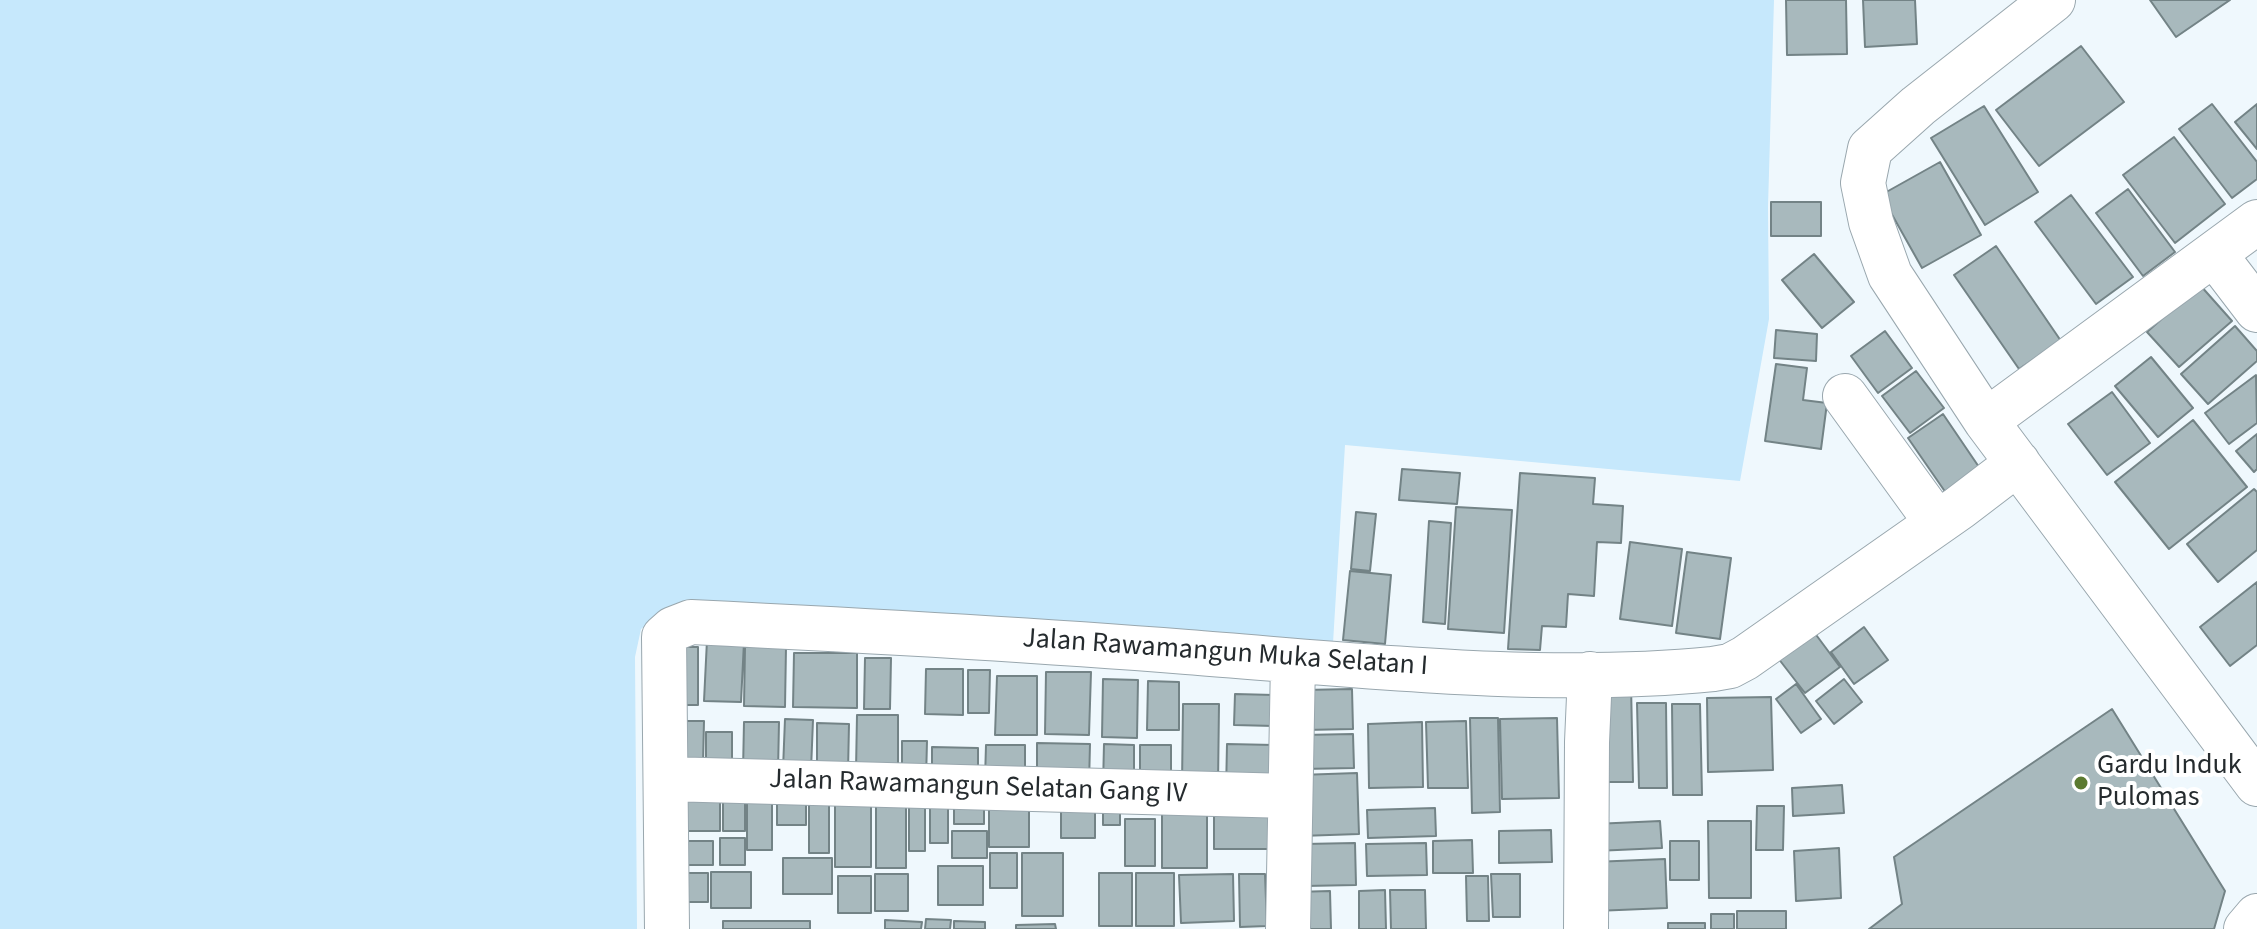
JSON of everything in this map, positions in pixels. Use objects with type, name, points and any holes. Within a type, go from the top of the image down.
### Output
[{"type":"street","points":[[2053,0],[1918,106],[1870,149],[1863,183],[1871,222],[1890,275],[1986,421],[2257,784]]},
{"type":"street","points":[[1986,421],[2257,222]]},
{"type":"street","points":[[2215,255],[2257,310]]},
{"type":"street","points":[[1845,396],[1937,523]]},
{"type":"street","name":"Jalan Rawamangun Muka Selatan I","points":[[667,929],[664,637],[673,629],[691,622],[991,638],[1293,661],[1493,672],[1688,672],[1730,666],[1825,603],[2018,463]]},
{"type":"street","points":[[1288,929],[1293,661]]},
{"type":"street","points":[[1586,929],[1590,674]]},
{"type":"street","name":"Jalan Rawamangun Selatan Gang IV","points":[[667,779],[1289,796]]},
{"type":"street","points":[[2246,929],[2257,916]]},
{"type":"shaded area","points":[[0,0],[1774,0],[1768,207],[1769,319],[1740,481],[1345,445],[1333,643],[662,613],[641,629],[635,657],[637,929],[0,929]]},
{"type":"building","points":[[1786,0],[1846,0],[1847,54],[1787,55]]},
{"type":"building","points":[[1863,0],[1915,0],[1917,44],[1865,47]]},
{"type":"building","points":[[2150,0],[2230,0],[2176,37]]},
{"type":"building","points":[[2081,46],[2124,102],[2039,166],[1996,110]]},
{"type":"building","points":[[2212,104],[2257,162],[2257,179],[2232,198],[2179,129]]},
{"type":"building","points":[[2257,104],[2257,149],[2235,122]]},
{"type":"building","points":[[1984,106],[2038,192],[1985,225],[1931,138]]},
{"type":"building","points":[[2174,137],[2225,204],[2175,243],[2123,175]]},
{"type":"building","points":[[1940,162],[1981,235],[1922,268],[1881,195]]},
{"type":"building","points":[[2128,189],[2175,252],[2143,276],[2096,213]]},
{"type":"building","points":[[2071,195],[2133,277],[2096,304],[2035,222]]},
{"type":"building","points":[[1771,202],[1821,202],[1821,236],[1771,236]]},
{"type":"building","points":[[1996,246],[2061,341],[2019,369],[1954,275]]},
{"type":"building","points":[[1814,254],[1854,302],[1822,328],[1782,280]]},
{"type":"building","points":[[2200,285],[2232,321],[2179,367],[2147,332]]},
{"type":"building","points":[[2235,326],[2257,351],[2257,361],[2208,404],[2181,374]]},
{"type":"building","points":[[1776,330],[1817,334],[1816,361],[1774,358]]},
{"type":"building","points":[[1885,331],[1912,368],[1878,393],[1851,356]]},
{"type":"building","points":[[2151,357],[2193,408],[2158,437],[2115,386]]},
{"type":"building","points":[[1776,364],[1807,368],[1803,400],[1827,403],[1821,449],[1765,441]]},
{"type":"building","points":[[1916,371],[1944,408],[1910,433],[1882,396]]},
{"type":"building","points":[[2256,375],[2257,423],[2229,444],[2205,413]]},
{"type":"building","points":[[2112,392],[2150,443],[2107,475],[2068,424]]},
{"type":"building","points":[[1943,414],[1981,470],[1946,493],[1908,438]]},
{"type":"building","points":[[2193,420],[2247,487],[2169,549],[2115,482]]},
{"type":"building","points":[[2257,434],[2257,469],[2254,472],[2236,451]]},
{"type":"building","points":[[1402,469],[1460,473],[1457,504],[1399,500]]},
{"type":"building","points":[[1520,473],[1595,478],[1593,504],[1623,506],[1621,543],[1597,542],[1594,596],[1568,594],[1566,627],[1542,626],[1540,650],[1508,649]]},
{"type":"building","points":[[2254,489],[2257,492],[2257,550],[2218,582],[2187,544]]},
{"type":"building","points":[[1456,507],[1512,510],[1504,633],[1448,629]]},
{"type":"building","points":[[1356,512],[1376,514],[1370,571],[1351,569]]},
{"type":"building","points":[[1429,521],[1451,523],[1445,624],[1423,622]]},
{"type":"building","points":[[1630,542],[1682,549],[1672,626],[1620,619]]},
{"type":"building","points":[[1687,552],[1731,558],[1720,639],[1676,633]]},
{"type":"building","points":[[1350,571],[1391,575],[1385,644],[1343,640]]},
{"type":"building","points":[[2257,582],[2257,645],[2230,666],[2200,627]]},
{"type":"building","points":[[1864,627],[1888,660],[1854,684],[1831,652]]},
{"type":"building","points":[[1814,632],[1840,667],[1805,693],[1778,658]]},
{"type":"building","points":[[707,640],[744,642],[741,702],[704,701]]},
{"type":"building","points":[[671,647],[698,647],[698,705],[671,705]]},
{"type":"building","points":[[745,647],[786,647],[785,707],[744,706]]},
{"type":"building","points":[[794,653],[857,653],[857,708],[793,707]]},
{"type":"building","points":[[865,658],[891,658],[890,709],[864,709]]},
{"type":"building","points":[[926,669],[963,669],[963,715],[925,714]]},
{"type":"building","points":[[968,670],[990,670],[989,713],[968,713]]},
{"type":"building","points":[[1046,672],[1091,672],[1089,735],[1045,734]]},
{"type":"building","points":[[997,676],[1037,676],[1037,735],[995,735]]},
{"type":"building","points":[[1103,679],[1138,680],[1137,738],[1102,737]]},
{"type":"building","points":[[1844,679],[1862,702],[1834,724],[1816,701]]},
{"type":"building","points":[[1148,681],[1179,682],[1179,730],[1147,730]]},
{"type":"building","points":[[1594,684],[1631,684],[1633,782],[1596,782]]},
{"type":"building","points":[[1796,684],[1821,719],[1801,733],[1776,699]]},
{"type":"building","points":[[1352,689],[1353,729],[1305,730],[1304,690]]},
{"type":"building","points":[[1235,694],[1274,695],[1274,726],[1234,725]]},
{"type":"building","points":[[1771,697],[1773,770],[1708,772],[1707,698]]},
{"type":"building","points":[[1637,703],[1666,703],[1667,788],[1639,788]]},
{"type":"building","points":[[1183,704],[1219,704],[1218,785],[1182,785]]},
{"type":"building","points":[[1672,704],[1700,704],[1702,795],[1673,795]]},
{"type":"building","name":"Gardu Induk Pulomas","points":[[2112,709],[2225,891],[2214,929],[1869,929],[1902,904],[1894,857]]},
{"type":"building","points":[[857,715],[898,715],[898,771],[856,770]]},
{"type":"building","points":[[1470,718],[1498,718],[1500,812],[1472,813]]},
{"type":"building","points":[[1557,718],[1559,798],[1502,799],[1500,719]]},
{"type":"building","points":[[785,719],[813,720],[811,770],[783,769]]},
{"type":"building","points":[[669,721],[704,721],[703,764],[668,764]]},
{"type":"building","points":[[1466,721],[1468,788],[1428,788],[1426,722]]},
{"type":"building","points":[[744,722],[779,722],[778,772],[743,771]]},
{"type":"building","points":[[1422,722],[1423,787],[1369,788],[1368,724]]},
{"type":"building","points":[[817,723],[849,724],[848,772],[817,772]]},
{"type":"building","points":[[706,732],[732,732],[732,766],[706,766]]},
{"type":"building","points":[[1353,734],[1354,768],[1302,769],[1302,735]]},
{"type":"building","points":[[902,741],[927,741],[926,780],[902,779]]},
{"type":"building","points":[[1037,743],[1090,744],[1089,784],[1037,782]]},
{"type":"building","points":[[1104,744],[1134,745],[1134,786],[1103,786]]},
{"type":"building","points":[[1227,744],[1274,745],[1273,793],[1226,792]]},
{"type":"building","points":[[986,745],[1025,745],[1025,779],[985,779]]},
{"type":"building","points":[[1140,745],[1171,745],[1171,790],[1140,789]]},
{"type":"building","points":[[932,747],[978,748],[978,779],[932,779]]},
{"type":"building","points":[[1357,773],[1359,834],[1300,836],[1299,775]]},
{"type":"building","points":[[673,785],[720,785],[720,831],[673,831]]},
{"type":"building","points":[[777,785],[806,785],[806,825],[777,825]]},
{"type":"building","points":[[1842,785],[1844,813],[1793,816],[1792,788]]},
{"type":"building","points":[[747,787],[772,787],[772,850],[747,850]]},
{"type":"building","points":[[809,789],[829,789],[829,853],[809,853]]},
{"type":"building","points":[[723,790],[745,790],[745,831],[723,831]]},
{"type":"building","points":[[876,791],[906,791],[906,868],[876,868]]},
{"type":"building","points":[[930,791],[948,791],[948,843],[930,843]]},
{"type":"building","points":[[954,796],[984,796],[984,824],[954,824]]},
{"type":"building","points":[[835,798],[871,798],[871,867],[835,867]]},
{"type":"building","points":[[989,798],[1029,798],[1029,847],[989,847]]},
{"type":"building","points":[[909,801],[925,801],[925,851],[909,851]]},
{"type":"building","points":[[1162,804],[1207,804],[1207,868],[1162,868]]},
{"type":"building","points":[[1103,806],[1120,806],[1120,825],[1103,825]]},
{"type":"building","points":[[1757,806],[1784,806],[1783,850],[1756,850]]},
{"type":"building","points":[[1214,808],[1272,808],[1272,849],[1214,849]]},
{"type":"building","points":[[1435,808],[1436,836],[1368,838],[1367,810]]},
{"type":"building","points":[[1061,809],[1095,809],[1095,838],[1061,838]]},
{"type":"building","points":[[1125,819],[1155,819],[1155,866],[1125,866]]},
{"type":"building","points":[[1660,821],[1662,848],[1595,851],[1594,824]]},
{"type":"building","points":[[1708,821],[1751,821],[1751,898],[1709,898]]},
{"type":"building","points":[[1551,830],[1552,862],[1499,863],[1499,831]]},
{"type":"building","points":[[952,831],[987,831],[987,858],[952,858]]},
{"type":"building","points":[[720,838],[745,838],[745,865],[720,865]]},
{"type":"building","points":[[1472,840],[1473,873],[1433,873],[1433,841]]},
{"type":"building","points":[[671,841],[713,841],[713,865],[671,865]]},
{"type":"building","points":[[1670,841],[1699,841],[1699,880],[1670,880]]},
{"type":"building","points":[[1355,843],[1356,885],[1305,886],[1304,844]]},
{"type":"building","points":[[1426,843],[1427,875],[1367,876],[1366,844]]},
{"type":"building","points":[[1839,848],[1841,898],[1796,901],[1794,851]]},
{"type":"building","points":[[990,853],[1017,853],[1017,888],[990,888]]},
{"type":"building","points":[[1022,853],[1063,853],[1063,916],[1022,916]]},
{"type":"building","points":[[783,858],[832,858],[832,894],[783,894]]},
{"type":"building","points":[[1665,859],[1667,908],[1595,911],[1593,862]]},
{"type":"building","points":[[938,866],[983,866],[983,905],[938,905]]},
{"type":"building","points":[[711,872],[751,872],[751,908],[711,908]]},
{"type":"building","points":[[671,873],[708,873],[708,902],[671,902]]},
{"type":"building","points":[[1099,873],[1132,873],[1132,926],[1099,926]]},
{"type":"building","points":[[1136,873],[1174,873],[1174,926],[1136,926]]},
{"type":"building","points":[[875,874],[908,874],[908,911],[875,911]]},
{"type":"building","points":[[1233,874],[1234,921],[1181,923],[1179,875]]},
{"type":"building","points":[[1239,874],[1265,874],[1267,926],[1240,927]]},
{"type":"building","points":[[1491,874],[1520,874],[1520,917],[1493,917]]},
{"type":"building","points":[[838,876],[871,876],[871,913],[838,913]]},
{"type":"building","points":[[1466,876],[1488,876],[1489,921],[1467,921]]},
{"type":"building","points":[[1385,890],[1386,929],[1359,929],[1359,891]]},
{"type":"building","points":[[1390,890],[1425,890],[1426,929],[1391,929]]},
{"type":"building","points":[[1330,891],[1331,929],[1296,929],[1295,892]]},
{"type":"building","points":[[1737,911],[1786,911],[1786,929],[1737,929]]},
{"type":"building","points":[[1711,914],[1734,914],[1734,929],[1711,929]]},
{"type":"building","points":[[926,919],[951,920],[950,929],[925,929]]},
{"type":"building","points":[[885,920],[922,922],[921,929],[885,929]]},
{"type":"building","points":[[723,921],[810,921],[810,929],[723,929]]},
{"type":"building","points":[[954,921],[985,922],[985,929],[954,929]]},
{"type":"building","points":[[1668,923],[1705,923],[1705,929],[1668,929]]},
{"type":"building","points":[[1055,924],[1056,929],[1016,929],[1016,925]]},
{"type":"place","name":"Gardu Induk Pulomas","points":[[2081,783]]}]
